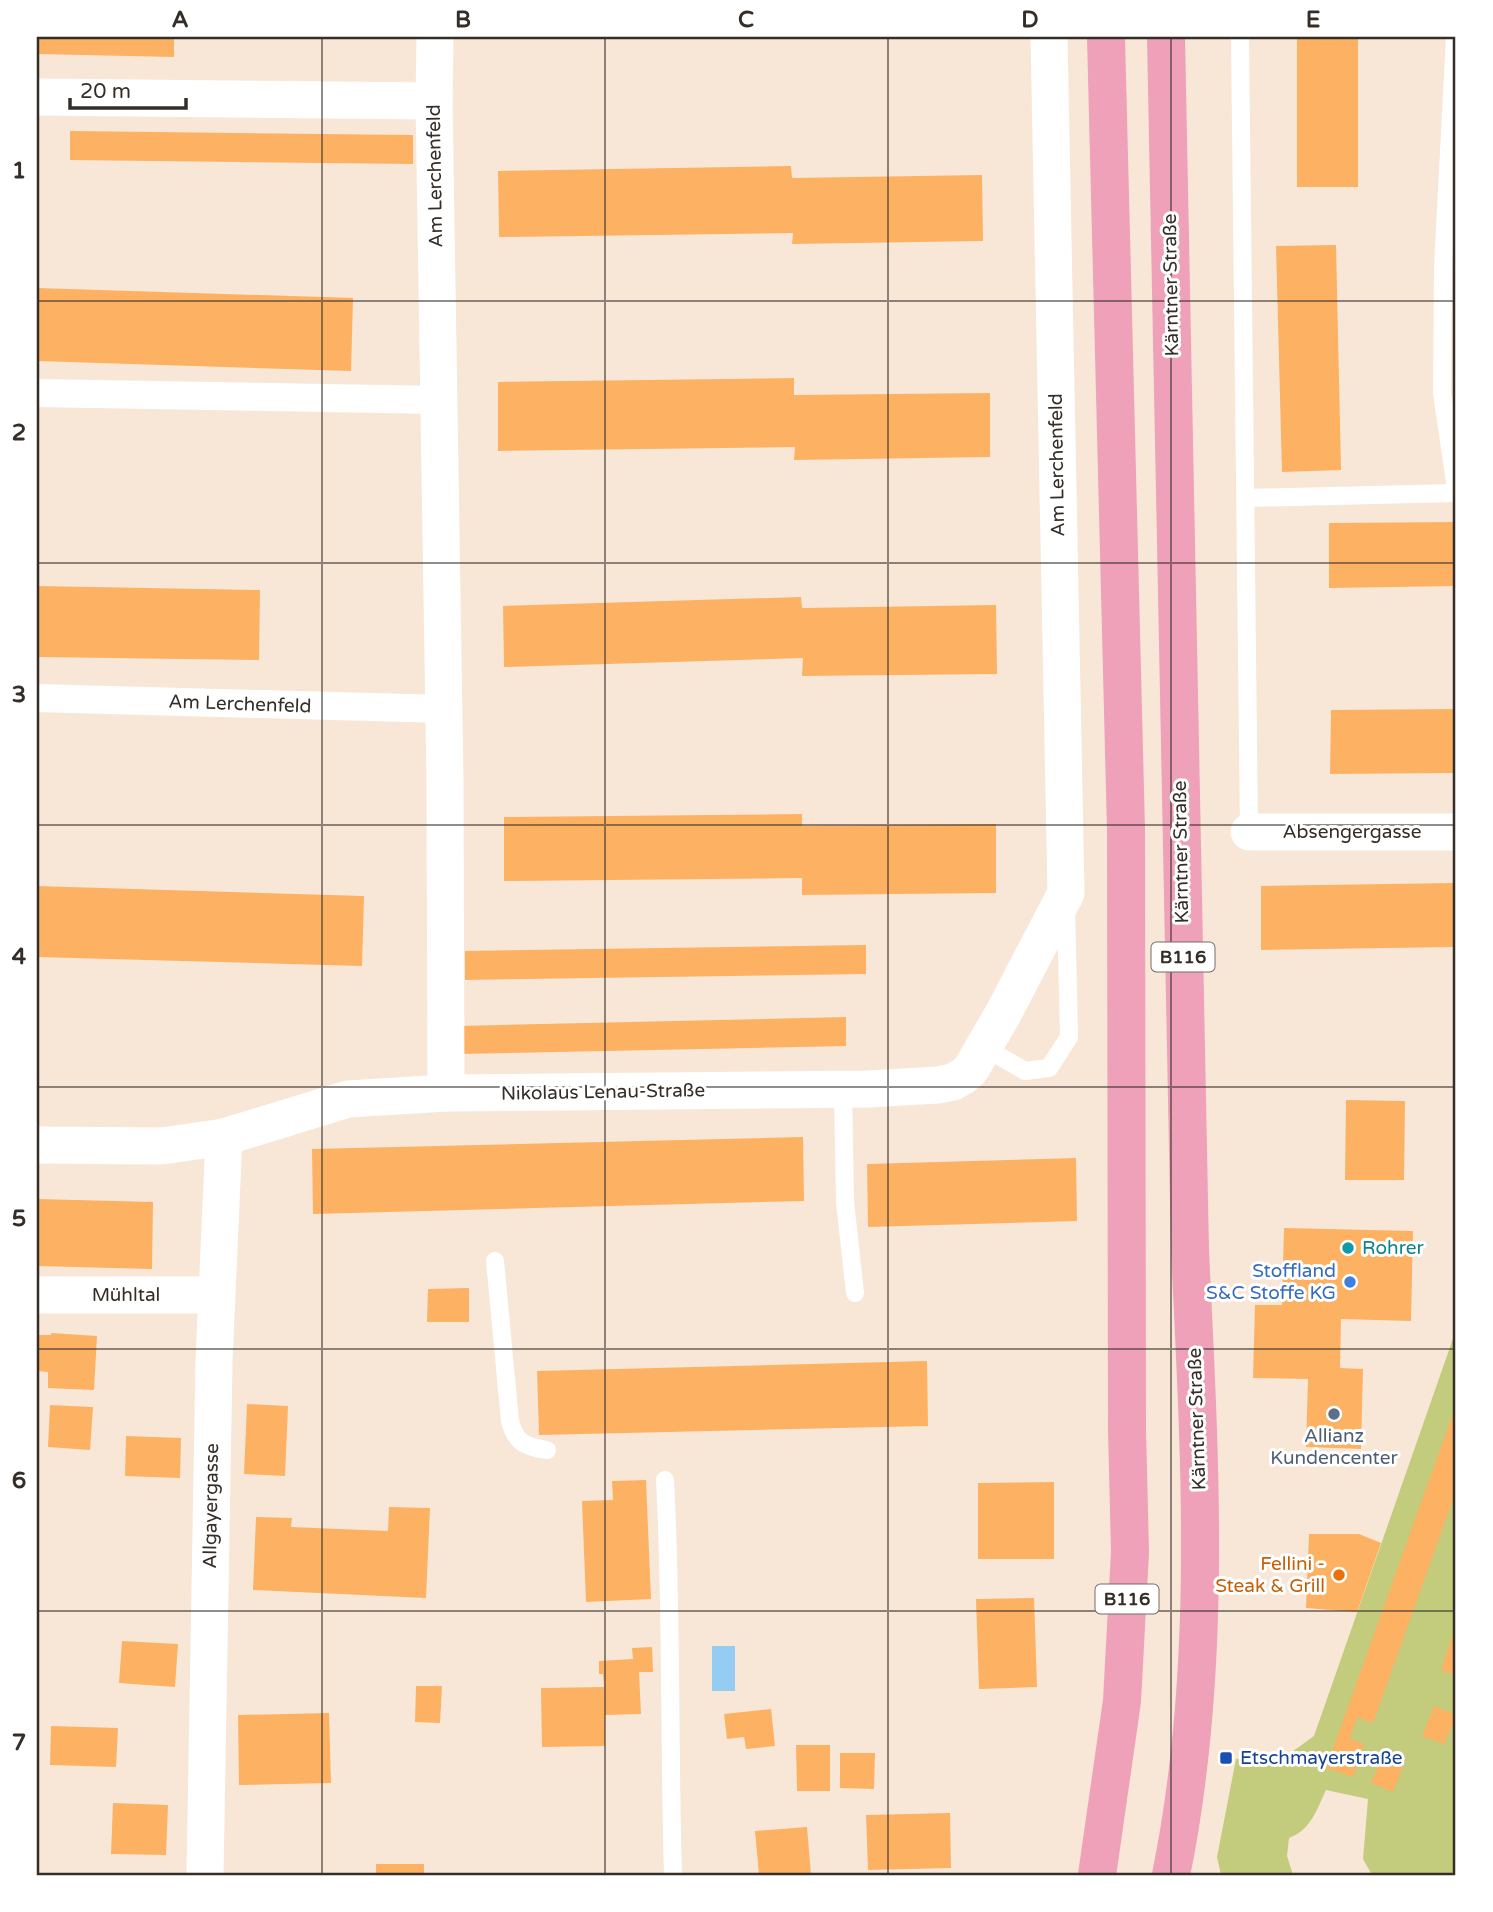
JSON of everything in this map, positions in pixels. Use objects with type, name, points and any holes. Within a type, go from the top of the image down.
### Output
[{"type":"main road","name":"B116","points":[[1097,1875],[1122,1701],[1130,1552],[1127,1429],[1126,817],[1106,37]]},
{"type":"main road","name":"Kärntner Straße","points":[[1166,37],[1189,1182],[1200,1441],[1199,1649],[1190,1758],[1171,1875]]},
{"type":"street","name":"Am Lerchenfeld","points":[[435,37],[433,102],[444,709],[446,1094]]},
{"type":"street","name":"Am Lerchenfeld","points":[[1049,37],[1066,893]]},
{"type":"street","points":[[37,96],[433,102]]},
{"type":"street","points":[[37,393],[438,400]]},
{"type":"street","name":"Am Lerchenfeld","points":[[37,698],[444,709]]},
{"type":"street","name":"Absengergasse","points":[[1249,832],[1456,832]]},
{"type":"street","name":"Nikolaus Lenau-Straße","points":[[37,1146],[162,1146],[224,1138],[348,1099],[446,1094],[843,1089],[953,1082],[971,1069],[985,1048],[1066,893]]},
{"type":"street","name":"Allgayergasse","points":[[205,1875],[216,1295],[224,1138]]},
{"type":"street","name":"Mühltal","points":[[37,1295],[216,1295]]},
{"type":"lane","points":[[1240,37],[1249,832]]},
{"type":"lane","points":[[1245,498],[1456,491],[1442,393],[1443,267],[1455,37]]},
{"type":"lane","points":[[985,1048],[1025,1071],[1049,1068],[1069,1037],[1066,893]]},
{"type":"lane","points":[[843,1089],[845,1202],[855,1293]]},
{"type":"lane","points":[[495,1261],[513,1434],[521,1443],[547,1450]]},
{"type":"lane","points":[[665,1480],[670,1563],[669,1737],[673,1875]]},
{"type":"green space","points":[[1456,1330],[1456,1875],[1372,1875],[1363,1859],[1368,1799],[1326,1790],[1308,1824],[1289,1838],[1287,1856],[1293,1875],[1221,1875],[1217,1857],[1236,1759],[1292,1752],[1314,1736]]},
{"type":"water","points":[[712,1646],[735,1646],[735,1691],[712,1691]]},
{"type":"building","points":[[37,37],[174,37],[174,57],[37,54]]},
{"type":"building","points":[[1297,37],[1358,37],[1358,187],[1297,187]]},
{"type":"building","points":[[70,131],[413,135],[413,164],[70,160]]},
{"type":"building","points":[[791,166],[792,178],[982,175],[983,241],[792,244],[793,233],[499,237],[498,171]]},
{"type":"building","points":[[1336,245],[1341,470],[1282,472],[1276,246]]},
{"type":"building","points":[[37,288],[353,298],[351,371],[37,361]]},
{"type":"building","points":[[794,378],[794,395],[990,393],[990,457],[794,460],[795,447],[498,451],[498,382]]},
{"type":"building","points":[[1456,522],[1456,586],[1329,588],[1329,523]]},
{"type":"building","points":[[37,586],[260,590],[259,660],[37,657]]},
{"type":"building","points":[[801,597],[802,608],[996,605],[997,674],[802,676],[803,658],[504,667],[503,606]]},
{"type":"building","points":[[1456,709],[1456,773],[1330,774],[1331,710]]},
{"type":"building","points":[[802,814],[802,826],[996,824],[996,893],[802,895],[802,878],[504,881],[504,817]]},
{"type":"building","points":[[1456,883],[1456,947],[1261,950],[1261,886]]},
{"type":"building","points":[[37,886],[364,896],[362,966],[37,957]]},
{"type":"building","points":[[866,945],[866,974],[465,980],[465,951]]},
{"type":"building","points":[[846,1017],[846,1046],[460,1054],[459,1026]]},
{"type":"building","points":[[1346,1100],[1405,1101],[1404,1180],[1345,1180]]},
{"type":"building","points":[[803,1137],[804,1201],[313,1214],[312,1149]]},
{"type":"building","points":[[1076,1158],[1077,1221],[868,1227],[867,1164]]},
{"type":"building","points":[[37,1199],[153,1202],[152,1269],[37,1266]]},
{"type":"building","points":[[1284,1228],[1413,1231],[1411,1321],[1341,1319],[1340,1368],[1363,1369],[1361,1449],[1306,1447],[1308,1379],[1253,1378],[1255,1305],[1282,1305]]},
{"type":"building","points":[[469,1288],[469,1322],[427,1322],[428,1289]]},
{"type":"building","points":[[51,1333],[97,1336],[94,1390],[48,1388],[48,1372],[37,1371],[37,1335]]},
{"type":"building","points":[[927,1361],[928,1426],[539,1435],[537,1371]]},
{"type":"building","points":[[247,1404],[288,1406],[285,1476],[244,1474]]},
{"type":"building","points":[[50,1405],[93,1407],[90,1450],[48,1447]]},
{"type":"building","points":[[1456,1405],[1456,1491],[1373,1723],[1357,1717],[1350,1739],[1364,1744],[1353,1777],[1326,1768]]},
{"type":"building","points":[[126,1436],[181,1438],[180,1478],[125,1476]]},
{"type":"building","points":[[646,1480],[651,1599],[586,1602],[582,1501],[613,1500],[612,1481]]},
{"type":"building","points":[[1054,1482],[1054,1559],[978,1559],[978,1483]]},
{"type":"building","points":[[389,1507],[430,1508],[426,1598],[253,1590],[256,1517],[292,1518],[291,1527],[388,1531]]},
{"type":"building","name":"Fellini - Steak & Grill","points":[[1309,1534],[1359,1534],[1381,1543],[1357,1612],[1306,1608]]},
{"type":"building","points":[[1034,1598],[1037,1687],[979,1689],[976,1599]]},
{"type":"building","points":[[1456,1625],[1456,1675],[1441,1670]]},
{"type":"building","points":[[122,1641],[178,1644],[175,1687],[119,1683]]},
{"type":"building","points":[[652,1647],[653,1672],[639,1672],[641,1714],[605,1715],[605,1746],[542,1747],[541,1688],[604,1687],[603,1674],[599,1674],[599,1661],[633,1659],[632,1648]]},
{"type":"building","points":[[416,1686],[442,1686],[440,1723],[415,1722]]},
{"type":"building","points":[[1434,1706],[1456,1715],[1444,1744],[1422,1736]]},
{"type":"building","points":[[771,1709],[775,1746],[746,1749],[744,1737],[727,1739],[724,1714]]},
{"type":"building","points":[[329,1713],[331,1783],[239,1785],[238,1715]]},
{"type":"building","points":[[51,1726],[118,1728],[116,1767],[50,1765]]},
{"type":"building","points":[[796,1745],[830,1745],[830,1791],[797,1791]]},
{"type":"building","points":[[840,1753],[875,1753],[874,1789],[840,1788]]},
{"type":"building","points":[[1383,1755],[1404,1763],[1393,1792],[1371,1783]]},
{"type":"building","points":[[113,1803],[168,1805],[166,1855],[111,1854]]},
{"type":"building","points":[[950,1813],[951,1868],[868,1870],[866,1815]]},
{"type":"building","points":[[807,1827],[811,1875],[759,1875],[755,1831]]},
{"type":"building","points":[[376,1864],[424,1864],[424,1875],[376,1875]]},
{"type":"place","name":"Rohrer","points":[[1348,1248]]},
{"type":"place","name":"Stoffland S&C Stoffe KG","points":[[1350,1282]]},
{"type":"place","name":"Allianz Kundencenter","points":[[1334,1414]]},
{"type":"place","name":"Fellini - Steak & Grill","points":[[1339,1575]]},
{"type":"place","name":"Etschmayerstraße","points":[[1226,1758]]}]
